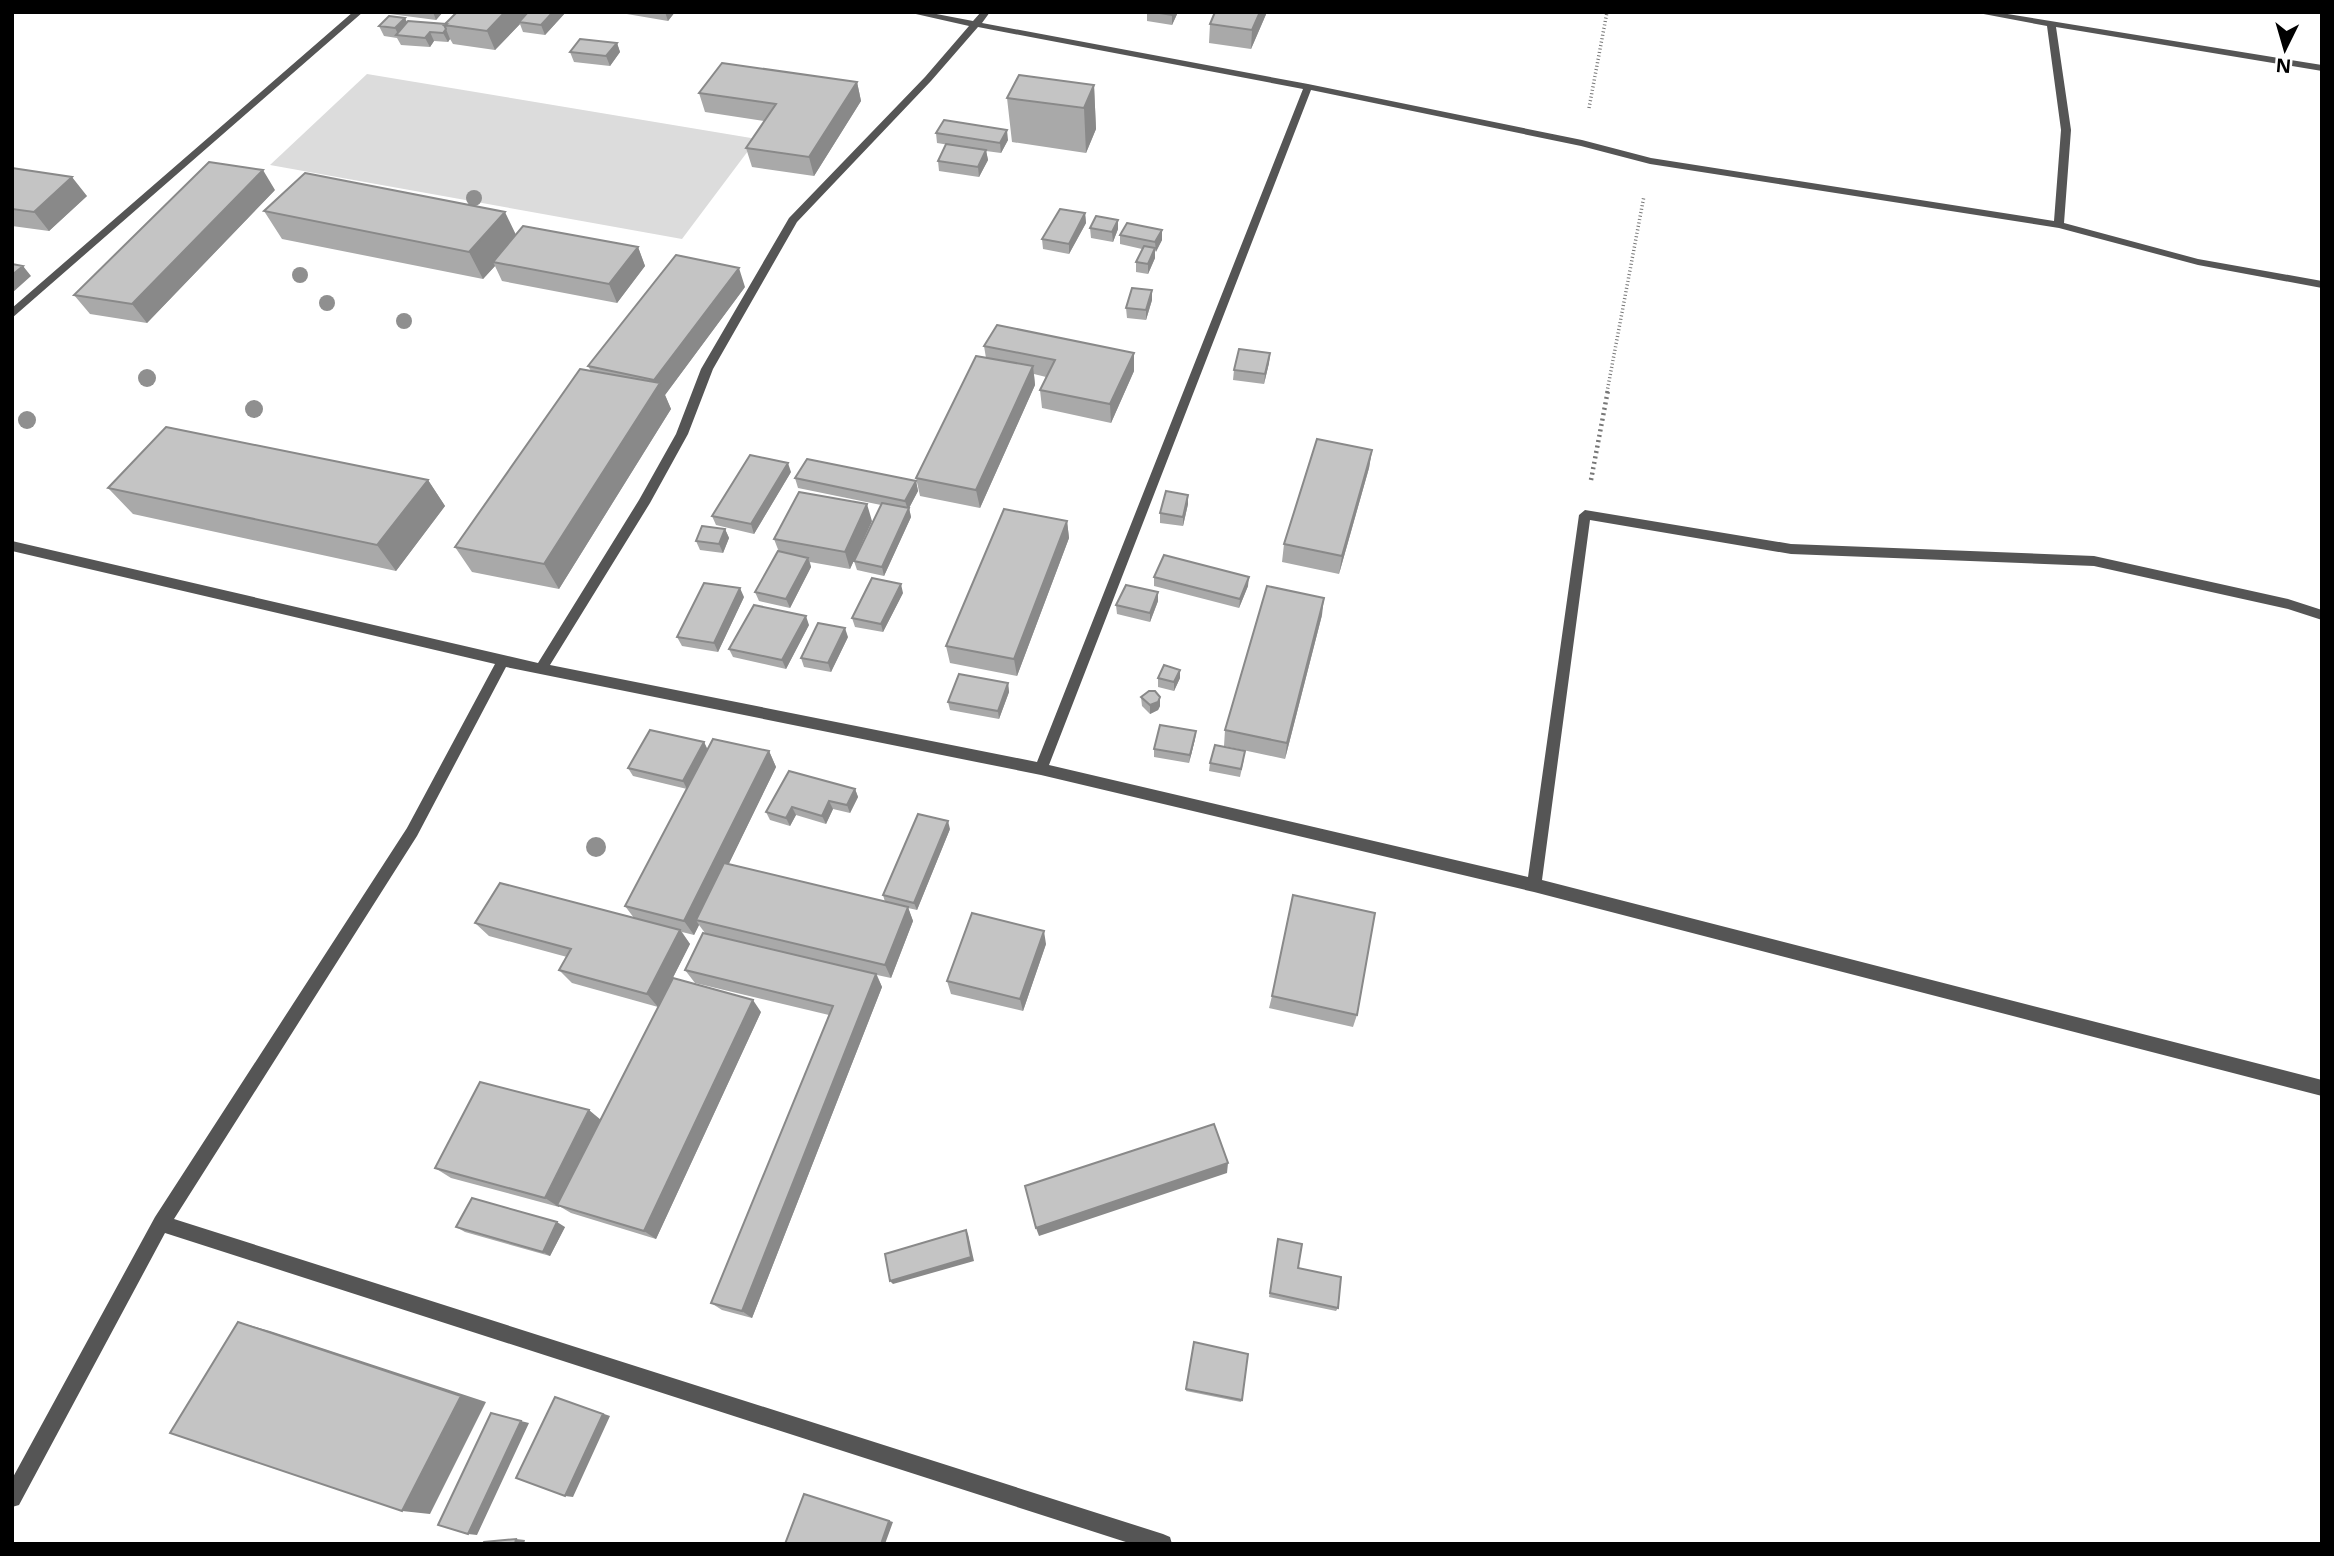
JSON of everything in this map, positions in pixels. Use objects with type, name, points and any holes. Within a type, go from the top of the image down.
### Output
[{"type":"street","points":[[12,314],[359,12]]},
{"type":"street","points":[[911,12],[1308,87],[1582,143],[1650,161],[2059,225],[2197,262],[2322,285]]},
{"type":"street","points":[[541,669],[682,434],[707,369],[793,220],[978,25],[986,12]]},
{"type":"street","points":[[1977,12],[2322,68]]},
{"type":"street","points":[[2051,25],[2066,130],[2059,225]]},
{"type":"street","points":[[1041,769],[1308,87]]},
{"type":"street","points":[[1534,885],[1585,515],[1791,549],[2094,561],[2288,604],[2322,615]]},
{"type":"street","points":[[12,546],[503,661],[1041,769],[1534,885],[2322,1088]]},
{"type":"street","points":[[12,1498],[161,1223],[412,832],[503,661]]},
{"type":"street","points":[[161,1223],[1163,1544]]},
{"type":"path","points":[[1582,143],[1607,12]]},
{"type":"path","points":[[1585,515],[1650,161]]},
{"type":"shaded area","points":[[367,74],[757,139],[682,239],[270,165]]},
{"type":"building","points":[[457,12],[505,12],[487,31],[444,25]]},
{"type":"building","points":[[528,12],[553,12],[541,25],[519,22]]},
{"type":"building","points":[[1215,12],[1260,12],[1252,30],[1210,24]]},
{"type":"building","points":[[389,16],[405,18],[395,28],[379,26]]},
{"type":"building","points":[[408,21],[446,24],[446,29],[443,33],[430,32],[425,38],[396,35]]},
{"type":"building","points":[[580,39],[617,43],[606,56],[570,52]]},
{"type":"building","points":[[722,63],[857,82],[809,157],[746,148],[776,104],[699,93]]},
{"type":"building","points":[[1019,75],[1094,85],[1084,108],[1007,98]]},
{"type":"building","points":[[944,120],[1007,130],[1000,143],[936,133]]},
{"type":"building","points":[[946,144],[986,150],[978,167],[938,161]]},
{"type":"building","points":[[209,162],[263,170],[132,304],[74,295]]},
{"type":"building","points":[[12,168],[72,177],[34,212],[12,209]]},
{"type":"building","points":[[305,173],[505,212],[469,252],[264,211]]},
{"type":"building","points":[[1060,209],[1085,213],[1069,244],[1042,239]]},
{"type":"building","points":[[1096,216],[1118,220],[1112,232],[1090,228]]},
{"type":"building","points":[[1127,223],[1162,230],[1155,242],[1120,235]]},
{"type":"building","points":[[523,226],[638,247],[609,284],[493,262]]},
{"type":"building","points":[[1144,246],[1155,248],[1148,264],[1136,262]]},
{"type":"building","points":[[676,255],[739,268],[654,380],[588,366]]},
{"type":"building","points":[[12,264],[23,266],[12,275]]},
{"type":"building","points":[[1132,288],[1152,290],[1146,310],[1126,308]]},
{"type":"building","points":[[997,325],[1134,353],[1110,404],[1040,390],[1055,360],[984,346]]},
{"type":"building","points":[[1239,349],[1270,353],[1265,374],[1234,370]]},
{"type":"building","points":[[976,356],[1033,366],[976,490],[916,478]]},
{"type":"building","points":[[580,369],[660,383],[544,564],[455,547]]},
{"type":"building","points":[[166,427],[428,480],[377,545],[108,488]]},
{"type":"building","points":[[1317,439],[1372,450],[1342,556],[1284,544]]},
{"type":"building","points":[[750,455],[788,463],[751,524],[712,516]]},
{"type":"building","points":[[807,459],[916,481],[905,501],[795,478]]},
{"type":"building","points":[[1166,491],[1188,495],[1183,517],[1160,513]]},
{"type":"building","points":[[799,492],[867,504],[845,552],[774,539]]},
{"type":"building","points":[[882,503],[909,508],[882,567],[854,561]]},
{"type":"building","points":[[1004,509],[1067,521],[1014,659],[946,646]]},
{"type":"building","points":[[702,526],[725,529],[719,544],[696,541]]},
{"type":"building","points":[[778,551],[808,558],[786,599],[755,592]]},
{"type":"building","points":[[1164,555],[1249,577],[1240,599],[1154,577]]},
{"type":"building","points":[[872,578],[901,584],[881,624],[852,618]]},
{"type":"building","points":[[704,583],[740,588],[714,643],[677,637]]},
{"type":"building","points":[[1126,585],[1158,592],[1150,613],[1116,605]]},
{"type":"building","points":[[1267,586],[1324,598],[1287,743],[1225,730]]},
{"type":"building","points":[[754,605],[806,616],[782,660],[729,649]]},
{"type":"building","points":[[818,623],[845,628],[828,663],[801,658]]},
{"type":"building","points":[[1164,665],[1180,670],[1174,682],[1158,678]]},
{"type":"building","points":[[959,674],[1008,683],[998,711],[948,702]]},
{"type":"building","points":[[1149,691],[1155,691],[1160,697],[1158,702],[1150,705],[1141,697]]},
{"type":"building","points":[[1160,725],[1196,731],[1190,755],[1154,749]]},
{"type":"building","points":[[650,730],[704,742],[683,781],[628,768]]},
{"type":"building","points":[[713,739],[769,751],[684,921],[625,906]]},
{"type":"building","points":[[1215,745],[1245,751],[1241,769],[1210,763]]},
{"type":"building","points":[[789,771],[855,789],[847,805],[829,801],[822,816],[792,807],[786,818],[766,812]]},
{"type":"building","points":[[918,814],[948,821],[914,903],[883,895]]},
{"type":"building","points":[[724,863],[908,907],[885,965],[696,920]]},
{"type":"building","points":[[500,883],[680,930],[647,994],[559,970],[571,949],[475,923]]},
{"type":"building","points":[[1293,895],[1375,913],[1357,1015],[1272,996]]},
{"type":"building","points":[[972,913],[1044,931],[1020,999],[947,981]]},
{"type":"building","points":[[703,933],[876,974],[742,1311],[711,1303],[833,1006],[685,970]]},
{"type":"building","points":[[673,978],[753,1000],[644,1231],[557,1205]]},
{"type":"building","points":[[480,1082],[589,1110],[545,1198],[435,1168]]},
{"type":"building","points":[[1214,1124],[1228,1163],[1036,1228],[1025,1186]]},
{"type":"building","points":[[472,1198],[557,1222],[543,1252],[456,1227]]},
{"type":"building","points":[[966,1230],[971,1257],[890,1281],[885,1254]]},
{"type":"building","points":[[1278,1239],[1302,1244],[1298,1268],[1341,1277],[1338,1308],[1270,1293]]},
{"type":"building","points":[[238,1322],[461,1396],[402,1511],[170,1433]]},
{"type":"building","points":[[1194,1342],[1248,1354],[1242,1400],[1186,1389]]},
{"type":"building","points":[[555,1397],[603,1414],[565,1496],[516,1478]]},
{"type":"building","points":[[491,1413],[521,1421],[468,1534],[438,1525]]},
{"type":"building","points":[[804,1494],[889,1521],[881,1544],[785,1544]]},
{"type":"building","points":[[516,1539],[515,1544],[483,1544],[484,1542]]}]
